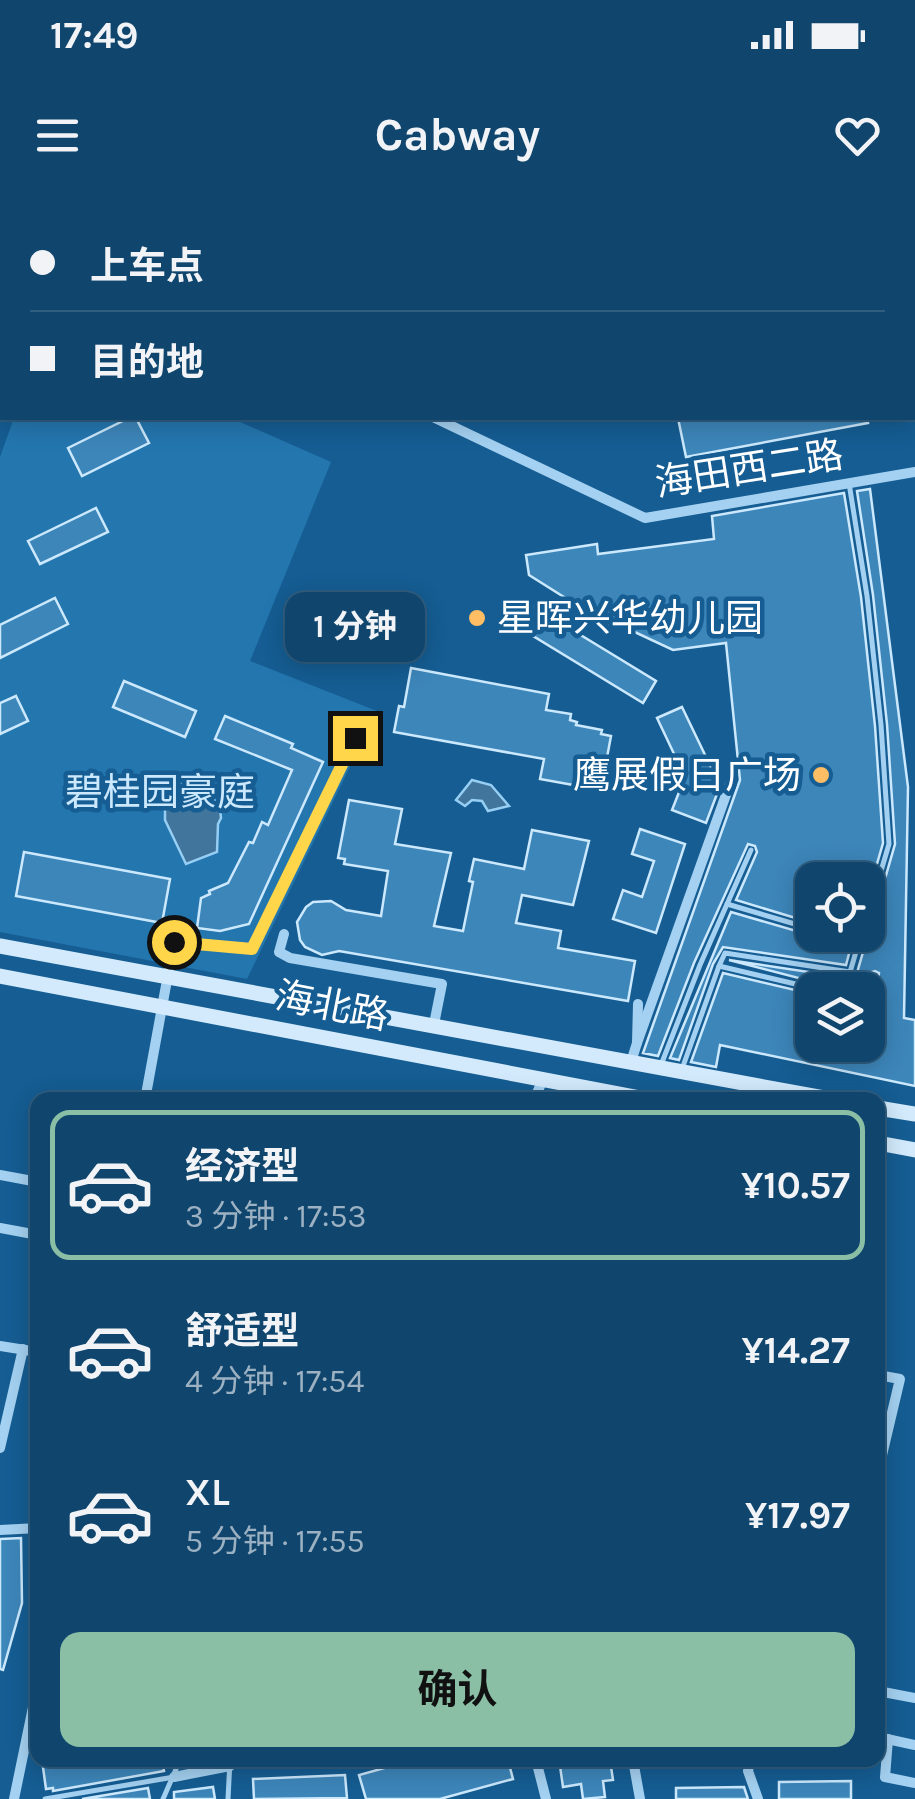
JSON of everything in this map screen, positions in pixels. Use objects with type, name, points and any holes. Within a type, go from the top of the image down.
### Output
[{"type":"street","name":"海田西二路","points":[[439,420],[645,518],[915,472]]},
{"type":"street","points":[[146,1092],[174,942],[252,949],[355,738]]},
{"type":"street","points":[[631,1062],[732,778]]},
{"type":"street","points":[[284,934],[279,952],[290,958],[442,984],[434,1024]]},
{"type":"street","name":"海北路","points":[[0,946],[792,1092]]},
{"type":"street","name":"海北路","points":[[0,976],[608,1092]]},
{"type":"street","points":[[637,1044],[638,1004]]},
{"type":"street","points":[[538,1092],[543,1080]]},
{"type":"street","points":[[885,1109],[915,1114]]},
{"type":"street","points":[[885,1144],[915,1150]]},
{"type":"street","points":[[0,1175],[30,1181]]},
{"type":"street","points":[[0,1228],[30,1234]]},
{"type":"street","points":[[0,1346],[30,1350]]},
{"type":"street","points":[[0,1448],[22,1349]]},
{"type":"street","points":[[885,1376],[900,1379],[885,1431]]},
{"type":"street","points":[[0,1530],[30,1528]]},
{"type":"street","points":[[885,1692],[915,1698]]},
{"type":"street","points":[[885,1738],[915,1745]]},
{"type":"street","points":[[14,1799],[30,1741]]},
{"type":"street","points":[[174,1777],[214,1767]]},
{"type":"street","points":[[538,1767],[546,1799]]},
{"type":"street","points":[[634,1767],[640,1799]]},
{"type":"street","points":[[749,1767],[758,1799]]},
{"type":"street","points":[[884,1767],[885,1777],[915,1783]]},
{"type":"lane","points":[[849,483],[870,614],[882,725],[889,844],[884,862]]},
{"type":"lane","points":[[660,1068],[750,850]]},
{"type":"lane","points":[[727,904],[795,924]]},
{"type":"lane","points":[[681,1072],[725,953],[850,972],[856,952]]},
{"type":"lane","points":[[719,966],[795,984]]},
{"type":"lane","points":[[163,1799],[178,1767]]},
{"type":"lane","points":[[228,1799],[230,1767]]},
{"type":"lane","points":[[44,1799],[174,1777]]},
{"type":"green space","name":"碧桂园豪庭","points":[[13,420],[236,420],[331,462],[250,661],[377,711],[247,979],[0,932],[0,457]]},
{"type":"shaded area","points":[[472,780],[491,785],[509,806],[488,811],[482,801],[472,800],[465,806],[456,800]]},
{"type":"shaded area","points":[[182,784],[205,787],[220,808],[221,818],[217,852],[186,864],[165,820],[165,795]]},
{"type":"building","points":[[125,420],[137,420],[149,443],[82,476],[68,448]]},
{"type":"building","points":[[678,420],[868,423],[686,457]]},
{"type":"building","points":[[870,489],[908,787],[904,1018],[915,1020],[915,1086],[801,1062],[885,1062],[885,972],[857,972],[863,952],[885,952],[885,879],[895,844],[887,724],[857,491]]},
{"type":"building","name":"鹰展假日广场","points":[[844,493],[861,597],[883,843],[878,862],[795,862],[795,918],[736,900],[757,852],[755,846],[748,844],[694,963],[658,1056],[643,1053],[740,780],[726,643],[673,650],[609,620],[610,626],[529,575],[526,555],[597,544],[598,554],[714,539],[712,516]]},
{"type":"building","points":[[96,508],[108,532],[40,564],[28,541]]},
{"type":"building","points":[[55,598],[68,624],[0,658],[0,625]]},
{"type":"building","points":[[533,606],[656,681],[643,703],[520,628]]},
{"type":"building","points":[[411,668],[549,694],[546,710],[571,714],[570,720],[576,725],[602,730],[601,734],[611,736],[601,790],[540,779],[544,759],[394,732],[399,706],[404,707]]},
{"type":"building","points":[[124,681],[196,711],[185,737],[113,707]]},
{"type":"building","points":[[16,696],[28,721],[0,734],[0,703]]},
{"type":"building","points":[[682,707],[720,786],[706,823],[672,810],[685,777],[657,718]]},
{"type":"building","points":[[225,716],[293,744],[291,748],[323,762],[249,924],[220,931],[197,928],[201,898],[228,883],[262,822],[268,825],[292,770],[215,739]]},
{"type":"building","points":[[349,800],[402,809],[395,844],[451,853],[434,926],[463,931],[474,859],[524,869],[532,830],[589,841],[573,905],[522,895],[516,923],[561,931],[558,948],[635,961],[628,1001],[339,951],[322,955],[305,947],[297,922],[313,902],[331,901],[346,910],[381,916],[388,871],[344,864],[345,859],[338,858]]},
{"type":"building","points":[[640,829],[685,844],[656,933],[613,919],[623,890],[642,897],[654,861],[632,854]]},
{"type":"building","points":[[24,852],[170,879],[162,923],[16,896]]},
{"type":"building","points":[[731,912],[795,931],[795,952],[849,952],[846,965],[723,947],[713,964],[679,1060],[670,1058]]},
{"type":"building","points":[[729,960],[809,972],[795,972],[795,977]]},
{"type":"building","points":[[723,973],[795,990],[795,1061],[720,1045],[716,1067],[691,1062]]},
{"type":"building","points":[[21,1538],[22,1603],[3,1670],[0,1539]]},
{"type":"building","points":[[43,1767],[163,1767],[164,1771],[53,1791],[46,1789]]},
{"type":"building","points":[[388,1767],[510,1767],[513,1779],[440,1799],[366,1799],[359,1775]]},
{"type":"building","points":[[560,1767],[611,1767],[613,1780],[603,1781],[605,1797],[583,1799],[581,1784],[563,1787]]},
{"type":"building","points":[[345,1775],[347,1798],[254,1799],[253,1779]]},
{"type":"building","points":[[851,1781],[851,1799],[779,1799],[779,1782]]},
{"type":"building","points":[[213,1787],[215,1799],[174,1799],[174,1792]]},
{"type":"building","points":[[744,1787],[748,1799],[676,1799],[676,1788]]},
{"type":"building","points":[[148,1788],[150,1799],[82,1799]]},
{"type":"place","name":"星晖兴华幼儿园","points":[[477,618]]},
{"type":"place","name":"鹰展假日广场","points":[[821,775]]},
{"type":"route","points":[[174,942],[252,949],[355,738]]}]
